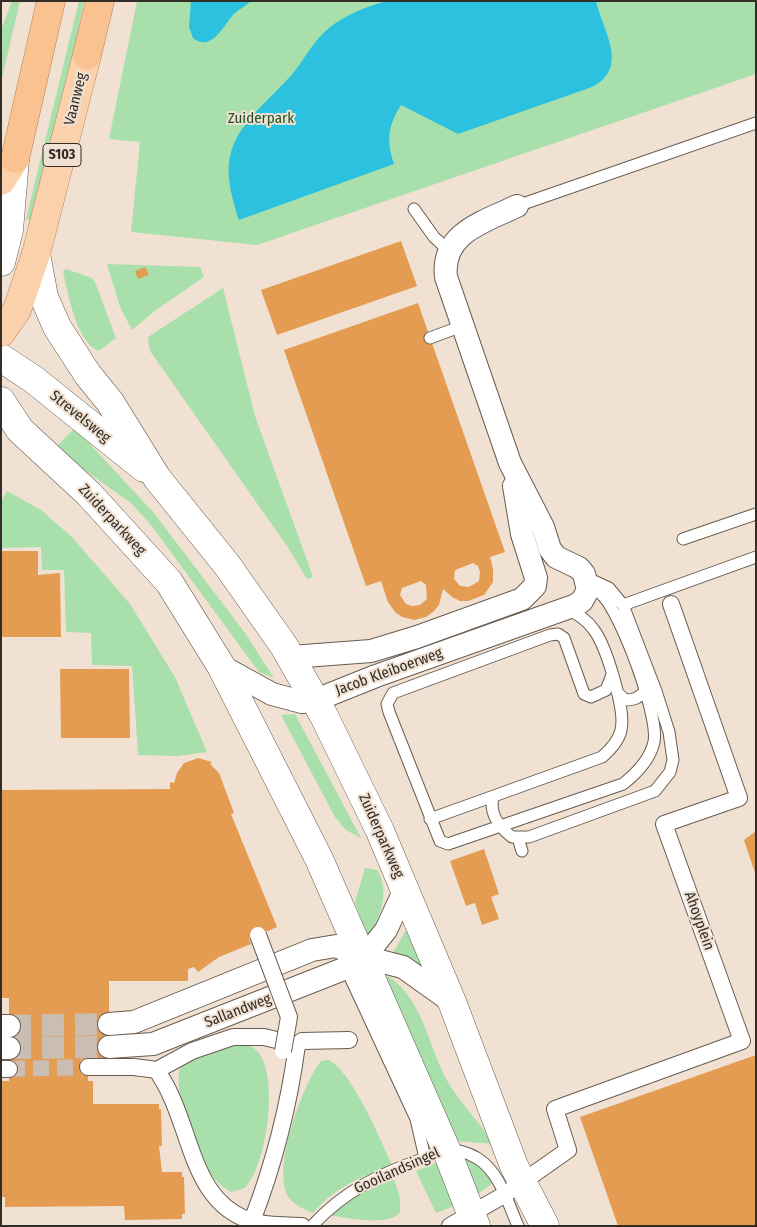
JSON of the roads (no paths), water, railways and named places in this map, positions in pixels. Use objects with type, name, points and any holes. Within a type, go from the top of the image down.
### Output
[{"type":"highway","points":[[8,170],[51,1]]},
{"type":"highway","name":"Vaanweg","points":[[87,55],[100,1]]},
{"type":"main road","name":"Vaanweg","points":[[1,333],[17,310],[36,254],[87,55]]},
{"type":"main road","points":[[1,262],[9,230],[8,170]]},
{"type":"main road","name":"Vaanweg","points":[[36,254],[44,297],[57,327],[88,375],[110,402],[157,478]]},
{"type":"main road","name":"Strevelsweg","points":[[1,358],[32,379],[157,478]]},
{"type":"main road","name":"Zuiderparkweg","points":[[1,401],[28,438],[89,494],[169,582],[222,666],[263,751],[320,859],[347,957],[466,1222]]},
{"type":"main road","name":"Zuiderparkweg","points":[[1,423],[28,438]]},
{"type":"main road","name":"Zuiderparkweg","points":[[157,478],[227,565],[292,657],[316,700],[380,831],[452,1002],[513,1189],[545,1226]]},
{"type":"street","points":[[517,206],[465,231],[454,242],[449,251],[446,277],[510,463],[543,527],[550,548],[556,557],[579,568],[586,581]]},
{"type":"street","points":[[510,463],[522,534],[543,600],[548,606],[563,610]]},
{"type":"street","name":"Jacob Kleiboerweg","points":[[292,657],[358,653],[392,646],[514,603],[529,593],[535,586],[536,578]]},
{"type":"street","name":"Jacob Kleiboerweg","points":[[222,666],[272,694],[302,702],[316,700],[376,676],[563,610],[582,601],[586,581]]},
{"type":"street","name":"Ahoyplein","points":[[513,1189],[568,1150],[555,1109],[742,1041],[664,824],[739,798],[672,604]]},
{"type":"street","name":"Sallandweg","points":[[109,1047],[153,1044],[347,957],[386,930],[405,889]]},
{"type":"street","points":[[246,1224],[262,1196],[291,1094],[292,1048],[289,1017],[258,935]]},
{"type":"street","name":"Sallandweg","points":[[109,1024],[134,1022],[312,950],[403,967],[452,1002]]},
{"type":"street","name":"Sallandweg","points":[[157,1070],[192,1051],[233,1037],[264,1037],[292,1048]]},
{"type":"street","points":[[292,1048],[302,1041],[349,1040]]},
{"type":"street","points":[[88,1067],[134,1067],[157,1070],[170,1094],[196,1165],[212,1194],[224,1208],[246,1224],[302,1226]]},
{"type":"street","points":[[466,1222],[513,1189]]},
{"type":"lane","points":[[517,206],[756,123]]},
{"type":"lane","points":[[414,209],[434,237],[449,251]]},
{"type":"lane","points":[[430,338],[462,326]]},
{"type":"lane","points":[[683,539],[756,514]]},
{"type":"lane","points":[[623,605],[756,557]]},
{"type":"lane","points":[[493,797],[492,808],[501,826],[512,836],[518,838],[528,837],[654,791],[670,772],[673,760],[669,732],[623,605],[609,588],[586,581]]},
{"type":"lane","points":[[586,581],[603,595],[612,609],[645,691],[655,725],[654,742],[646,760],[636,774],[623,784],[448,844],[437,837],[389,712],[387,704],[393,693],[550,634],[558,634],[564,638],[584,694],[590,697],[606,690],[612,675]]},
{"type":"lane","points":[[430,819],[602,758],[614,746],[621,730],[622,715],[612,675],[595,632],[583,617],[563,610]]},
{"type":"lane","points":[[617,692],[625,700],[631,700],[641,696],[645,691]]},
{"type":"lane","points":[[518,838],[522,851]]},
{"type":"lane","name":"Zuiderparkweg","points":[[347,957],[416,1119],[436,1154]]},
{"type":"lane","name":"Zuiderparkweg","points":[[416,1119],[436,1154]]},
{"type":"lane","name":"Gooilandsingel","points":[[312,1226],[329,1207],[364,1183],[436,1154],[462,1152],[478,1158],[498,1180],[513,1189]]},
{"type":"lane","name":"Zuiderparkweg","points":[[513,1189],[518,1226]]},
{"type":"water","points":[[191,1],[251,1],[234,14],[211,40],[199,42],[193,38],[189,27]]},
{"type":"water","points":[[387,1],[596,1],[611,48],[610,70],[603,79],[592,87],[458,134],[401,105],[393,120],[389,140],[394,164],[239,220],[232,194],[229,166],[232,149],[243,128],[259,108],[294,72],[314,44],[329,28],[356,11]]},
{"type":"tunnel","points":[[9,1026],[109,1024]]},
{"type":"tunnel","points":[[9,1048],[109,1047]]},
{"type":"tunnel","points":[[9,1069],[88,1067]]},
{"type":"park label","name":"Zuiderpark","points":[[261,119]]}]
